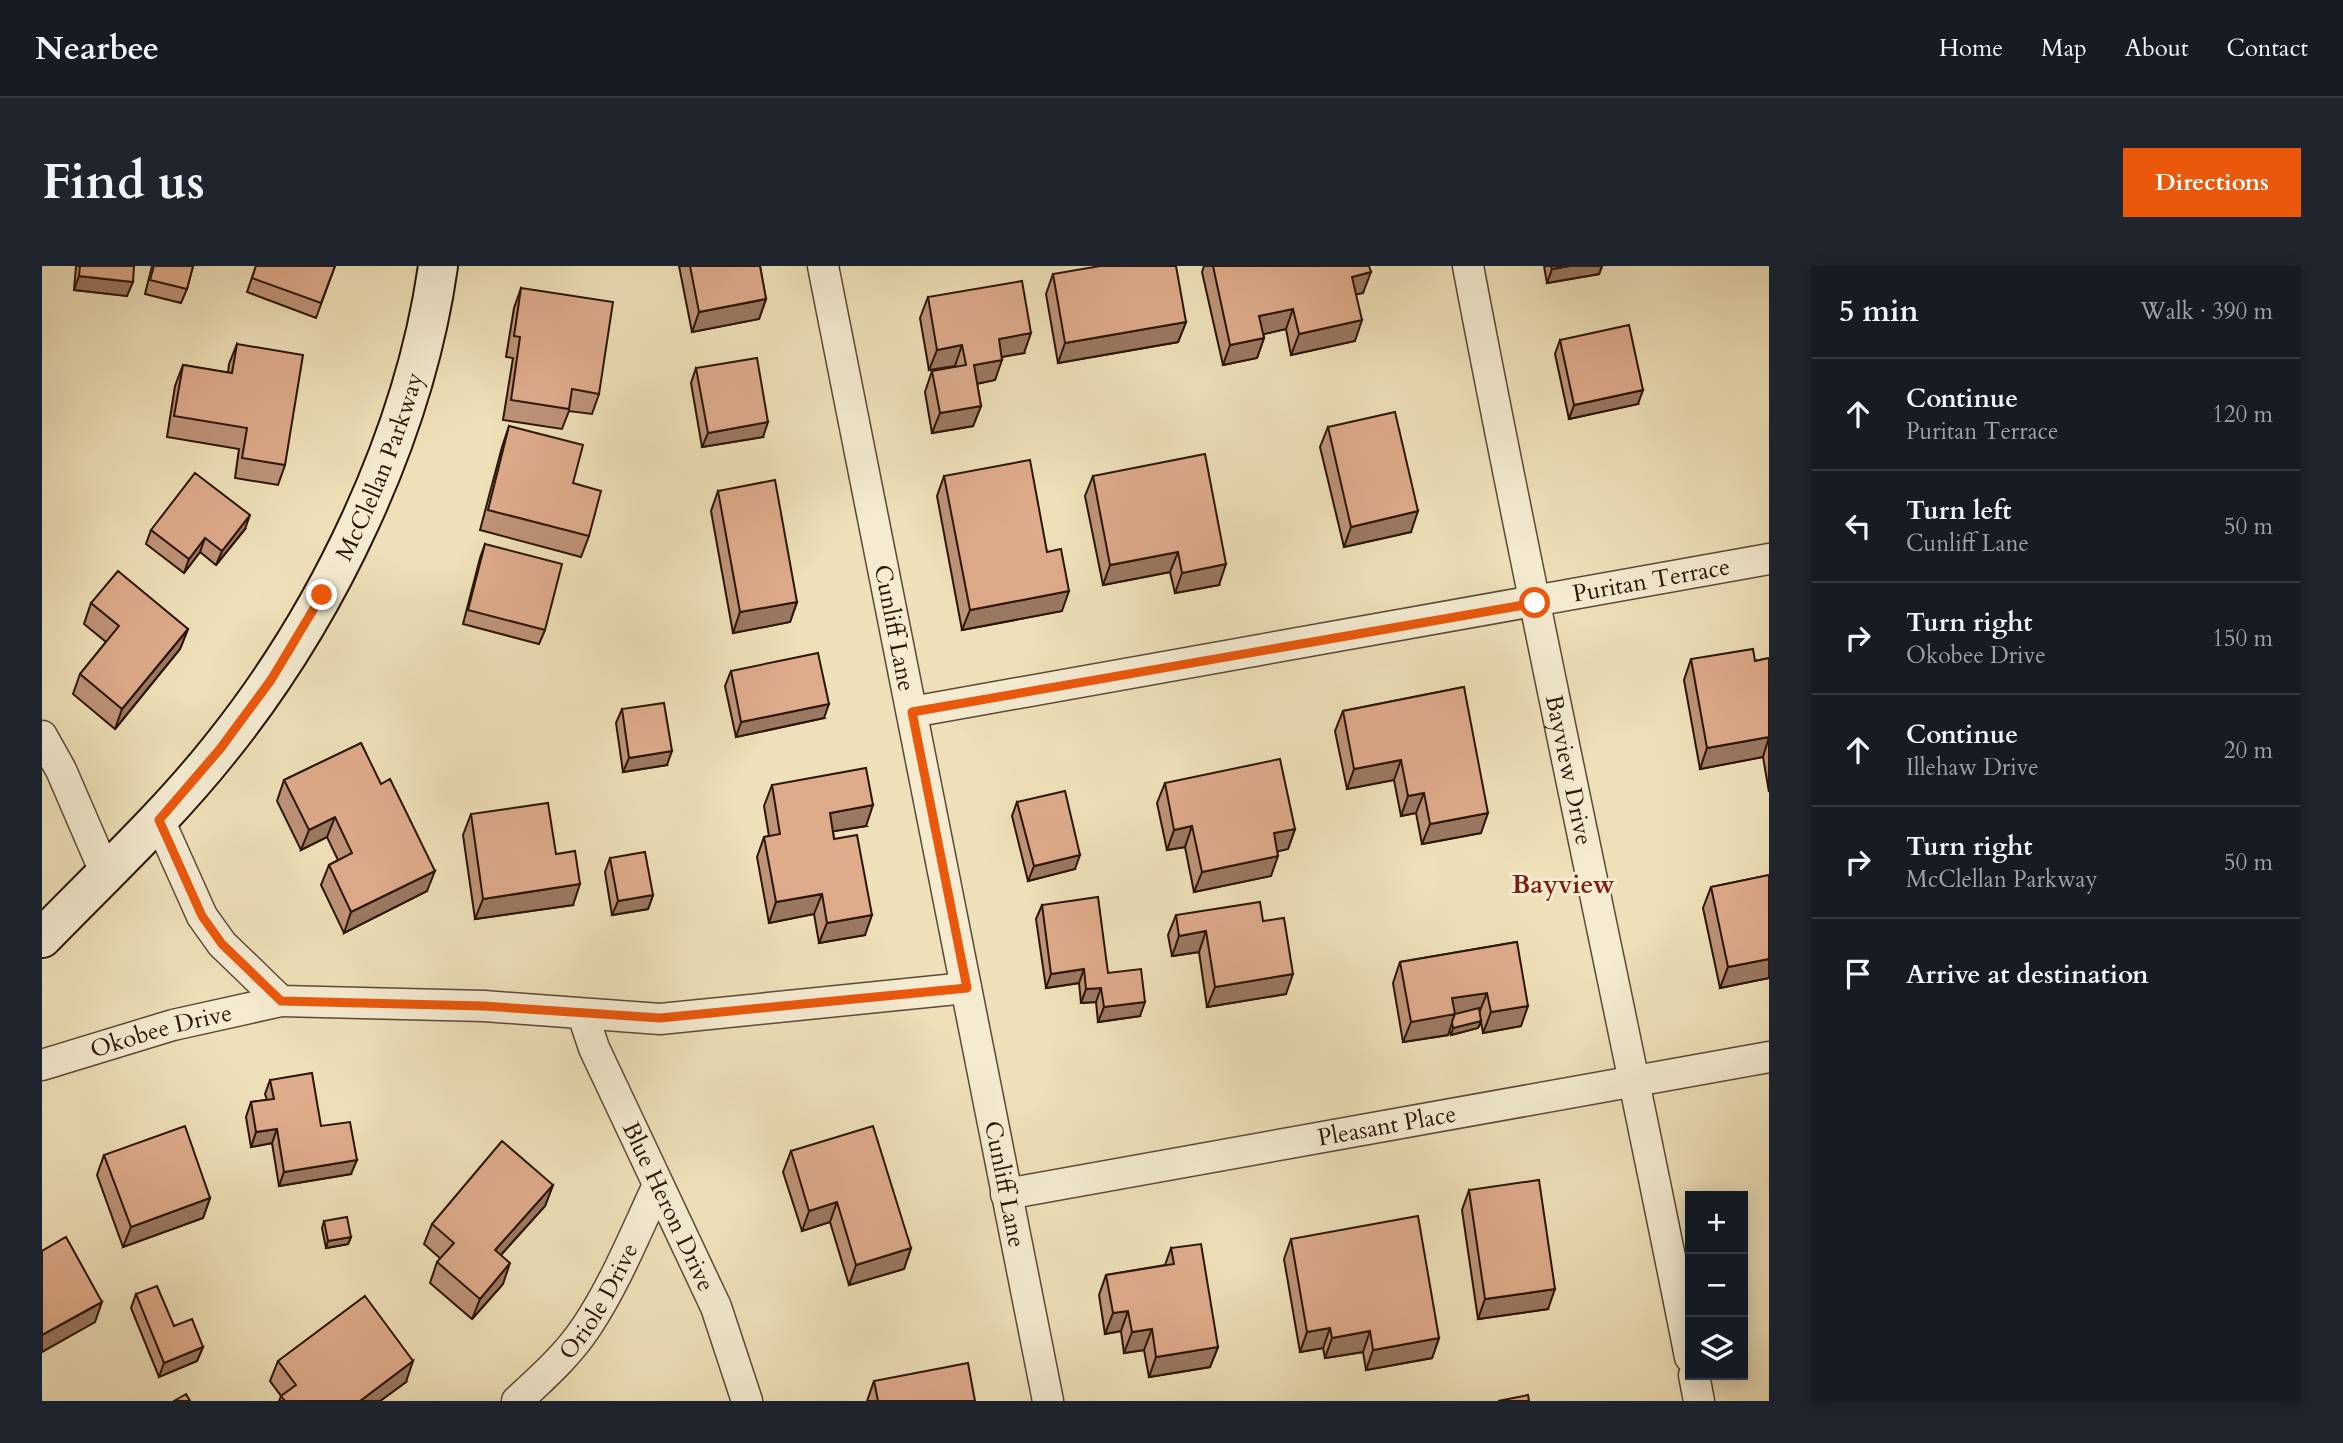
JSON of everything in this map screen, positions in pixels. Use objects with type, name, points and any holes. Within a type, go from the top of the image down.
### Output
[{"type":"street","name":"McClellan Parkway","points":[[42,938],[159,820],[220,749],[271,680],[322,595],[360,518],[392,442],[417,366],[438,266]]},
{"type":"street","name":"Cunliff Lane","points":[[822,266],[1048,1401]]},
{"type":"street","name":"Bayview Drive","points":[[1468,266],[1535,603],[1636,1080],[1685,1331]]},
{"type":"street","name":"Puritan Terrace","points":[[912,712],[1535,603],[1769,559]]},
{"type":"street","points":[[42,736],[61,770],[105,872]]},
{"type":"street","name":"Okobee Drive","points":[[159,820],[202,916],[222,944],[281,1001]]},
{"type":"street","name":"Okobee Drive","points":[[42,1065],[173,1025],[281,1001],[484,1006],[583,1015],[660,1018],[967,988]]},
{"type":"street","name":"Blue Heron Drive","points":[[583,1015],[594,1048],[716,1307],[747,1401]]},
{"type":"street","name":"Pleasant Place","points":[[1006,1194],[1769,1057]]},
{"type":"street","name":"Oriole Drive","points":[[517,1401],[568,1352],[587,1326],[607,1293],[658,1185]]},
{"type":"street","points":[[1695,1380],[1699,1401]]},
{"type":"building","points":[[80,266],[134,266],[133,282],[79,276]]},
{"type":"building","points":[[154,266],[193,266],[187,289],[150,280]]},
{"type":"building","points":[[256,266],[335,266],[321,303],[252,278]]},
{"type":"building","points":[[690,266],[760,266],[766,299],[699,312]]},
{"type":"building","points":[[1100,266],[1176,266],[1186,322],[1065,343],[1053,274]]},
{"type":"building","points":[[1213,266],[1369,266],[1371,272],[1352,277],[1362,320],[1299,334],[1293,309],[1259,316],[1264,338],[1230,345]]},
{"type":"building","points":[[1022,281],[1031,333],[999,339],[1002,360],[974,365],[981,406],[940,413],[932,371],[966,365],[962,345],[937,350],[928,297]]},
{"type":"building","points":[[521,288],[613,302],[599,394],[572,389],[569,409],[511,400],[520,337],[514,336]]},
{"type":"building","points":[[1629,325],[1643,390],[1574,405],[1560,340]]},
{"type":"building","points":[[237,344],[303,355],[285,465],[242,458],[247,428],[174,416],[183,365],[232,373]]},
{"type":"building","points":[[757,358],[768,422],[708,433],[696,368]]},
{"type":"building","points":[[1395,412],[1418,511],[1351,527],[1328,427]]},
{"type":"building","points":[[509,426],[583,445],[573,483],[601,491],[589,536],[488,510]]},
{"type":"building","points":[[1205,454],[1226,564],[1182,573],[1178,552],[1110,565],[1093,476]]},
{"type":"building","points":[[1030,460],[1047,552],[1061,549],[1069,591],[970,610],[944,476]]},
{"type":"building","points":[[195,473],[250,515],[222,551],[205,538],[189,559],[151,530]]},
{"type":"building","points":[[775,480],[797,602],[740,612],[718,491]]},
{"type":"building","points":[[485,544],[562,564],[545,630],[468,610]]},
{"type":"building","points":[[118,571],[188,629],[122,709],[80,674],[119,626],[91,603]]},
{"type":"building","points":[[1753,649],[1755,661],[1769,658],[1769,737],[1707,748],[1691,659]]},
{"type":"building","points":[[818,653],[829,704],[741,722],[731,671]]},
{"type":"building","points":[[1464,687],[1488,813],[1430,824],[1424,793],[1408,796],[1401,760],[1354,769],[1343,711]]},
{"type":"building","points":[[664,703],[672,751],[629,758],[622,709]]},
{"type":"building","points":[[361,743],[381,784],[390,779],[435,871],[351,912],[329,865],[352,853],[335,817],[309,830],[284,780]]},
{"type":"building","points":[[1280,759],[1295,829],[1274,833],[1278,856],[1202,872],[1192,826],[1174,830],[1165,783]]},
{"type":"building","points":[[866,768],[873,805],[830,813],[834,839],[857,835],[872,915],[827,923],[822,894],[776,902],[764,837],[780,834],[772,785]]},
{"type":"building","points":[[1065,791],[1080,855],[1034,866],[1017,802]]},
{"type":"building","points":[[548,803],[556,854],[575,851],[580,884],[483,899],[471,814]]},
{"type":"building","points":[[645,852],[653,895],[618,901],[610,858]]},
{"type":"building","points":[[1769,875],[1769,959],[1728,967],[1711,887]]},
{"type":"building","points":[[1098,897],[1108,973],[1141,969],[1145,1002],[1104,1007],[1101,988],[1086,989],[1084,969],[1051,974],[1042,905]]},
{"type":"building","points":[[1260,902],[1263,921],[1284,918],[1293,974],[1215,987],[1206,931],[1179,936],[1176,915]]},
{"type":"building","points":[[1517,942],[1528,1006],[1491,1012],[1487,993],[1452,998],[1455,1014],[1411,1022],[1400,962]]},
{"type":"building","points":[[1479,1008],[1481,1021],[1453,1028],[1455,1014]]},
{"type":"building","points":[[312,1073],[321,1126],[350,1122],[357,1160],[284,1172],[277,1129],[256,1132],[251,1102],[274,1099],[270,1080]]},
{"type":"building","points":[[185,1126],[210,1198],[131,1227],[104,1155]]},
{"type":"building","points":[[873,1126],[911,1248],[856,1265],[837,1202],[809,1211],[791,1151]]},
{"type":"building","points":[[502,1141],[553,1185],[495,1250],[510,1263],[480,1299],[437,1262],[454,1243],[432,1224]]},
{"type":"building","points":[[1539,1180],[1555,1289],[1485,1299],[1469,1190]]},
{"type":"building","points":[[1418,1216],[1439,1338],[1373,1350],[1370,1331],[1332,1338],[1330,1328],[1307,1332],[1291,1239]]},
{"type":"building","points":[[347,1217],[351,1237],[328,1241],[324,1221]]},
{"type":"building","points":[[66,1237],[102,1302],[42,1335],[42,1251]]},
{"type":"building","points":[[1201,1244],[1218,1347],[1156,1357],[1152,1329],[1132,1332],[1128,1311],[1113,1313],[1106,1275],[1174,1264],[1171,1248]]},
{"type":"building","points":[[157,1286],[174,1326],[192,1319],[203,1347],[164,1363],[136,1294]]},
{"type":"building","points":[[365,1296],[413,1361],[360,1401],[285,1401],[281,1396],[296,1385],[278,1361]]},
{"type":"building","points":[[968,1363],[975,1401],[878,1401],[874,1381]]},
{"type":"building","points":[[186,1394],[190,1401],[174,1401]]},
{"type":"building","points":[[1528,1395],[1529,1401],[1498,1401]]},
{"type":"district","name":"Bayview","points":[[1563,884]]},
{"type":"route","points":[[322,595],[271,680],[220,749],[159,820],[190,883],[202,916],[222,944],[281,1001],[484,1006],[583,1015],[660,1018],[967,988],[912,712],[1535,603]]}]
